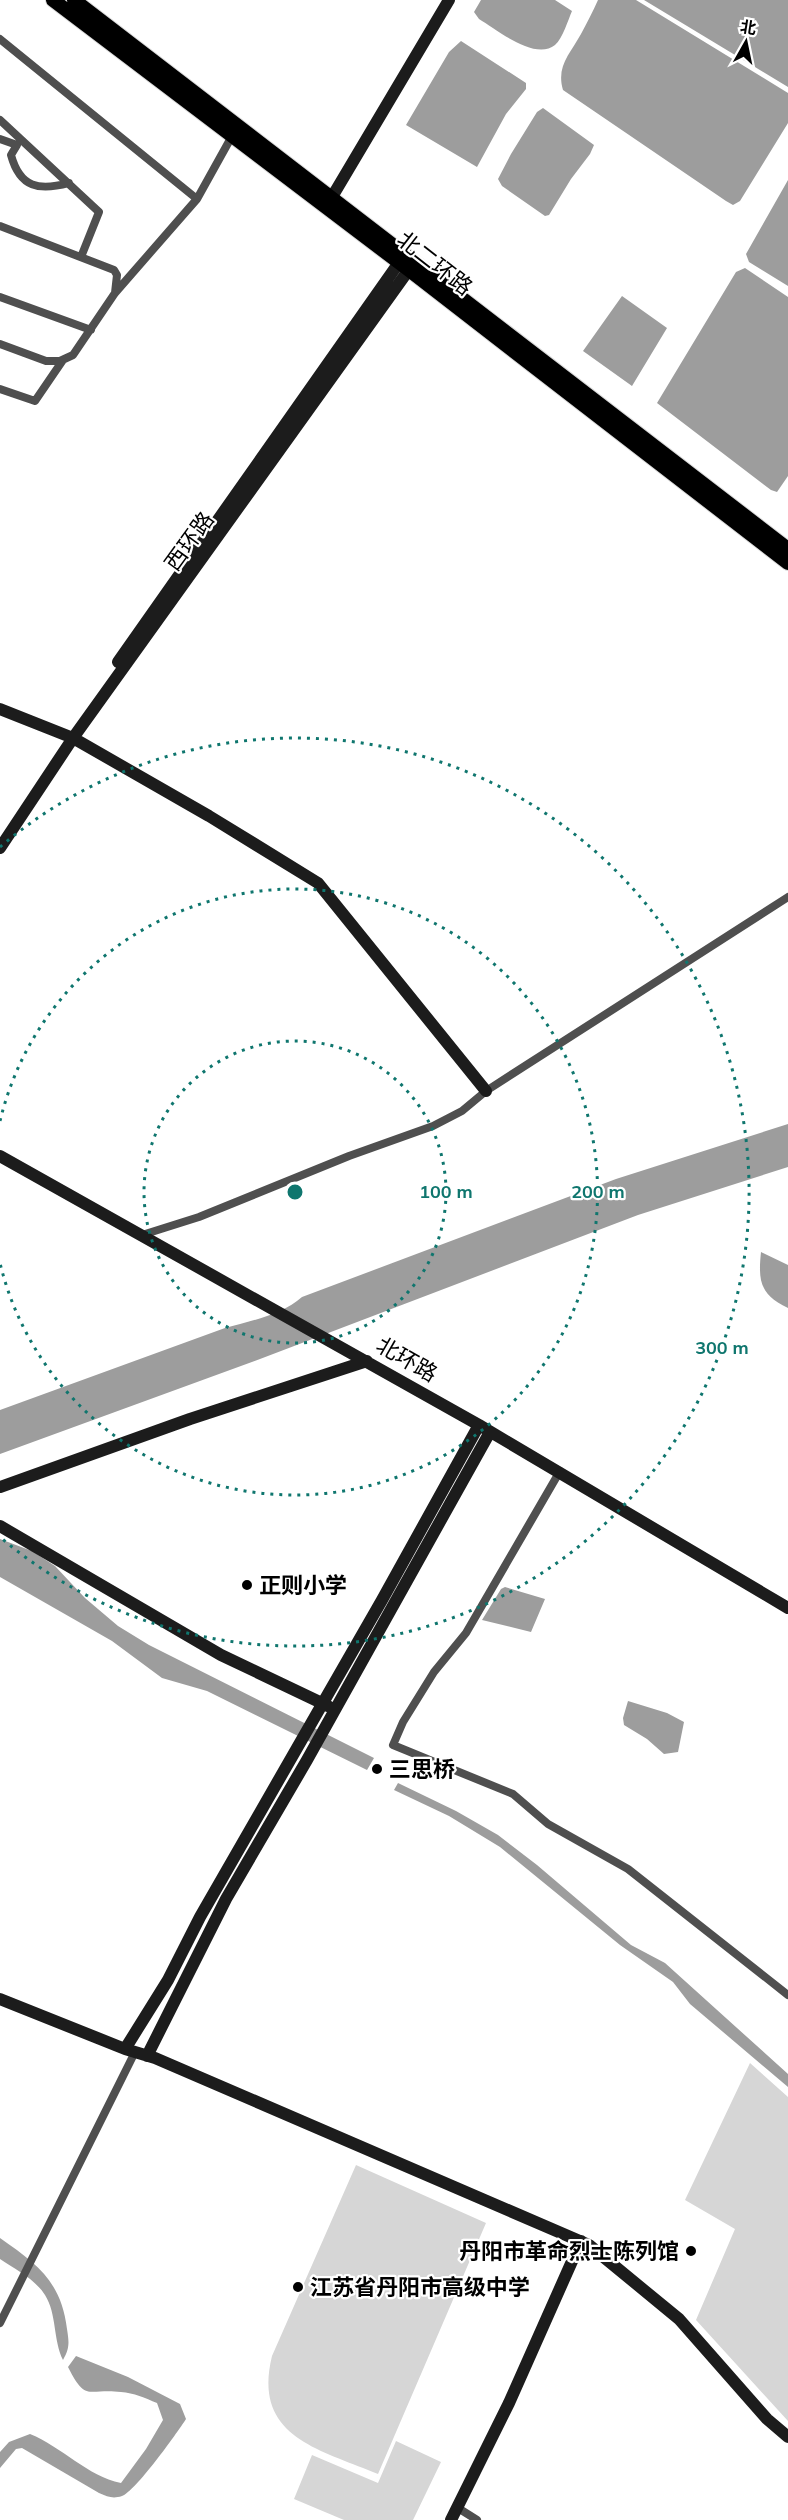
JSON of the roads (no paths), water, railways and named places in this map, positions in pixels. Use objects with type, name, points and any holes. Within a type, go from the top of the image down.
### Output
[{"type":"main road","name":"北二环路","points":[[54,0],[232,136],[407,262],[788,549]]},
{"type":"main road","name":"北二环路","points":[[74,0],[332,197],[407,262],[788,563]]},
{"type":"street","points":[[332,197],[449,0]]},
{"type":"street","points":[[0,39],[197,199]]},
{"type":"street","points":[[0,120],[99,213],[81,257]]},
{"type":"street","points":[[0,344],[46,361],[63,360],[73,355],[115,293],[197,199],[232,136]]},
{"type":"street","points":[[0,139],[17,145],[11,155],[21,178],[34,185],[50,188],[69,183]]},
{"type":"street","points":[[0,226],[114,270],[117,275],[115,293]]},
{"type":"street","name":"西环路","points":[[0,836],[407,262]]},
{"type":"street","points":[[0,297],[91,330]]},
{"type":"street","points":[[0,389],[35,401],[63,360]]},
{"type":"street","points":[[0,709],[70,737],[229,827],[318,883],[486,1091]]},
{"type":"street","name":"西环路","points":[[0,848],[70,737]]},
{"type":"street","points":[[142,1235],[199,1217],[349,1156],[433,1126],[462,1111],[486,1091],[788,897]]},
{"type":"street","name":"北环路","points":[[0,1156],[560,1471],[788,1608]]},
{"type":"street","points":[[0,1487],[190,1419],[367,1361]]},
{"type":"street","points":[[0,2323],[201,1917],[479,1425]]},
{"type":"street","points":[[136,2052],[308,1760],[490,1432]]},
{"type":"street","points":[[560,1471],[466,1633],[434,1672],[393,1745],[447,1769],[481,1779],[513,1794],[548,1824],[628,1869],[788,1995]]},
{"type":"street","points":[[0,1526],[221,1655],[336,1710]]},
{"type":"street","points":[[0,1999],[136,2052],[589,2245],[679,2319],[747,2398],[788,2437]]},
{"type":"street","points":[[451,2520],[509,2403],[581,2241]]},
{"type":"street","points":[[458,2508],[477,2520]]},
{"type":"place","name":"正则小学","points":[[247,1585]]},
{"type":"place","name":"三思桥","points":[[377,1769]]},
{"type":"place","name":"丹阳市革命烈士陈列馆","points":[[691,2251]]},
{"type":"place","name":"江苏省丹阳市高级中学","points":[[298,2287]]}]
